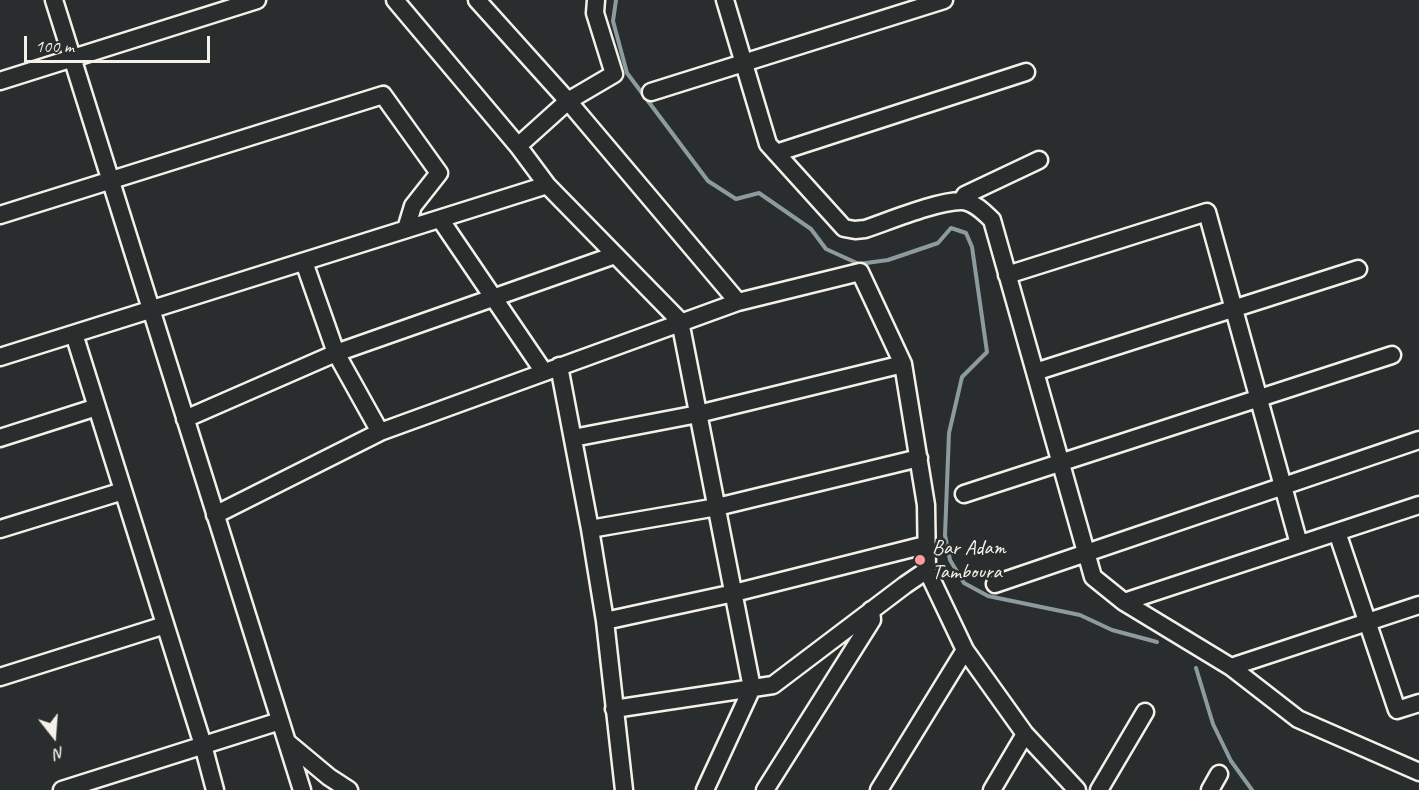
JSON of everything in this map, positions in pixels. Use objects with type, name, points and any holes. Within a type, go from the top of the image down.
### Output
[{"type":"street","points":[[54,0],[302,790]]},
{"type":"street","points":[[0,81],[257,0]]},
{"type":"street","points":[[395,0],[518,146],[547,185],[680,321],[752,688],[705,790]]},
{"type":"street","points":[[477,0],[567,101],[738,302]]},
{"type":"street","points":[[518,146],[567,101],[614,74],[595,13],[596,0]]},
{"type":"street","points":[[725,0],[768,144],[844,228],[865,229],[962,200],[981,209],[992,220],[1093,577],[1124,602],[1231,667],[1298,718],[1419,772]]},
{"type":"street","points":[[651,92],[945,0]]},
{"type":"street","points":[[776,153],[1026,72]]},
{"type":"street","points":[[0,215],[383,95],[439,173],[413,206],[406,229]]},
{"type":"street","points":[[962,200],[964,195],[1039,160]]},
{"type":"street","points":[[0,357],[547,185]]},
{"type":"street","points":[[1007,275],[1206,212],[1299,544]]},
{"type":"street","points":[[440,219],[494,298],[552,369],[573,438],[591,529],[605,621],[624,790]]},
{"type":"street","points":[[185,419],[336,353],[615,255]]},
{"type":"street","points":[[304,262],[336,353],[380,432]]},
{"type":"street","points":[[1035,372],[1358,269]]},
{"type":"street","points":[[215,514],[380,432],[680,321],[738,302],[860,272],[903,364],[926,505],[927,570],[965,650],[1025,734],[1077,790]]},
{"type":"street","points":[[74,334],[215,790]]},
{"type":"street","points":[[964,494],[1392,355]]},
{"type":"street","points":[[573,438],[699,414],[903,364]]},
{"type":"street","points":[[0,438],[97,407]]},
{"type":"street","points":[[995,584],[1419,440]]},
{"type":"street","points":[[591,529],[717,507],[919,458]]},
{"type":"street","points":[[0,529],[123,491]]},
{"type":"street","points":[[1124,602],[1419,505]]},
{"type":"street","points":[[1337,532],[1397,710],[1419,703]]},
{"type":"street","points":[[605,621],[734,593],[926,545]]},
{"type":"street","points":[[614,709],[773,685],[927,570]]},
{"type":"street","points":[[1231,667],[1419,605]]},
{"type":"street","points":[[765,790],[872,620],[871,610]]},
{"type":"street","points":[[0,677],[165,625]]},
{"type":"street","points":[[879,790],[965,650]]},
{"type":"street","points":[[1099,790],[1145,712]]},
{"type":"street","points":[[62,790],[280,721]]},
{"type":"street","points":[[992,790],[1025,734]]},
{"type":"street","points":[[287,742],[329,777],[349,790]]},
{"type":"street","points":[[1210,790],[1219,774]]},
{"type":"waterway","points":[[616,0],[613,21],[627,73],[708,181],[736,199],[759,193],[811,229],[826,249],[859,264],[888,260],[938,243],[951,228],[966,233],[972,247],[987,352],[962,377],[949,433],[945,535],[950,560],[964,583],[988,596],[1080,615],[1112,630],[1157,642]]},
{"type":"waterway","points":[[1196,668],[1213,724],[1231,761],[1252,790]]},
{"type":"place","name":"Bar Adam Tamboura","points":[[920,560]]}]
